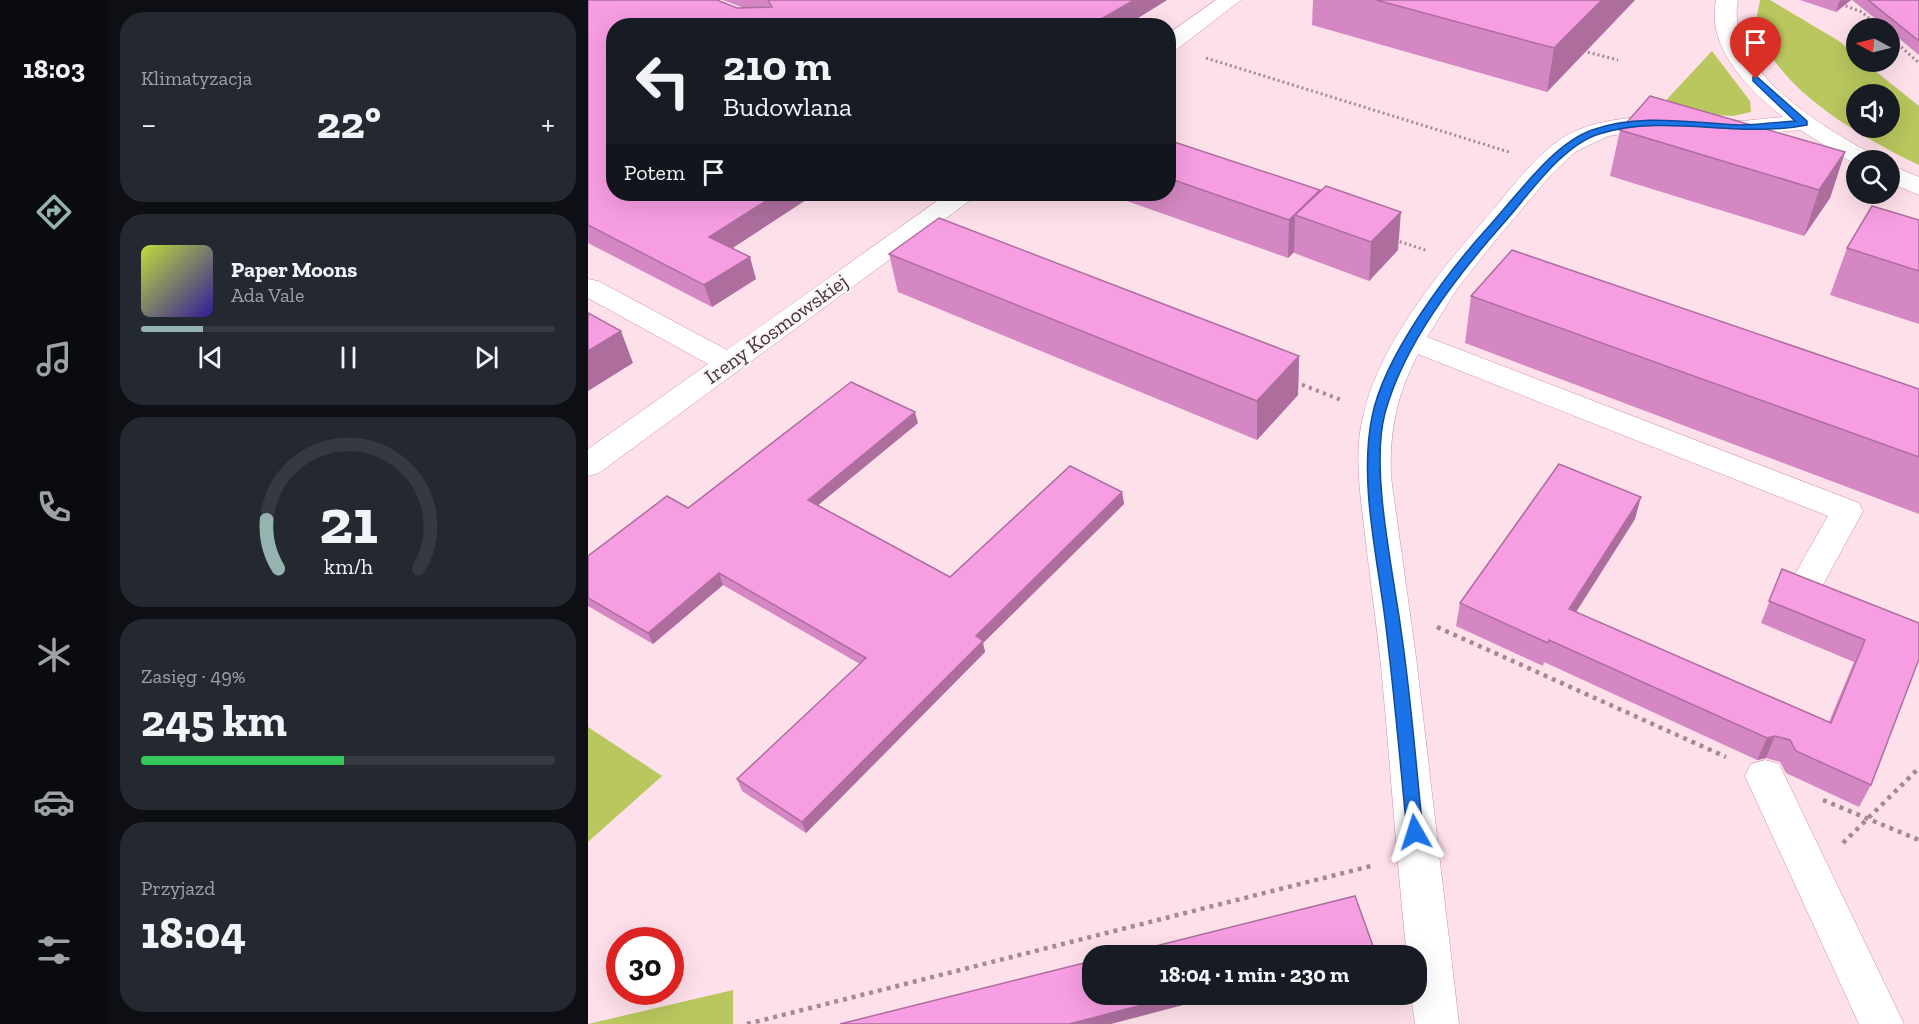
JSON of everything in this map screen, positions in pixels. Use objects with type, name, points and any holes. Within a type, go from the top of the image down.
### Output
[{"type":"street","points":[[1176,39],[1230,0]]},
{"type":"street","points":[[1727,0],[1724,17],[1731,42],[1744,66],[1803,123],[1846,150]]},
{"type":"street","points":[[1437,1024],[1393,622],[1376,493],[1374,447],[1378,415],[1391,377],[1411,341],[1462,263],[1567,146],[1595,132],[1634,124],[1691,123],[1742,128],[1803,123]]},
{"type":"street","points":[[1900,178],[1919,187]]},
{"type":"street","name":"Ireny Kosmowskiej","points":[[588,465],[953,201]]},
{"type":"street","points":[[588,287],[729,363]]},
{"type":"street","points":[[1411,341],[1847,511],[1808,581]]},
{"type":"street","points":[[1765,776],[1882,1024]]},
{"type":"path","points":[[1838,3],[1862,12],[1869,18]]},
{"type":"path","points":[[1900,46],[1919,63]]},
{"type":"path","points":[[1573,48],[1618,60]]},
{"type":"path","points":[[1202,57],[1516,155]]},
{"type":"path","points":[[1388,237],[1432,252]]},
{"type":"path","points":[[1289,380],[1378,415]]},
{"type":"path","points":[[1393,622],[1422,620],[1765,776],[1919,840]]},
{"type":"path","points":[[1812,876],[1866,817],[1876,811],[1919,768]]},
{"type":"path","points":[[747,1024],[1417,854]]},
{"type":"green space","points":[[1760,0],[1770,0],[1846,46],[1846,72],[1876,72],[1892,84],[1846,84],[1846,125],[1797,87],[1778,65],[1764,42],[1757,18]]},
{"type":"green space","points":[[1712,51],[1750,101],[1751,112],[1733,116],[1655,112]]},
{"type":"green space","points":[[1900,91],[1919,106],[1919,165],[1900,156],[1900,150],[1889,150],[1867,138],[1900,138]]},
{"type":"green space","points":[[588,727],[662,776],[588,842]]},
{"type":"green space","points":[[733,990],[733,1024],[588,1024],[669,1005],[684,1005],[684,1001]]},
{"type":"building","points":[[588,0],[717,0],[737,8],[772,7],[768,0],[1134,0],[1103,18],[606,18],[606,201],[766,201],[709,237],[750,257],[704,285],[588,225]]},
{"type":"building","points":[[1376,0],[1602,0],[1554,48]]},
{"type":"building","points":[[1868,0],[1919,0],[1919,41],[1900,26],[1900,18],[1890,18]]},
{"type":"building","points":[[1650,96],[1845,152],[1819,190],[1620,130]]},
{"type":"building","points":[[1176,143],[1320,190],[1289,220],[1176,181]]},
{"type":"building","points":[[1326,186],[1401,212],[1371,242],[1295,215]]},
{"type":"building","points":[[1872,206],[1919,220],[1919,271],[1847,248]]},
{"type":"building","points":[[939,218],[1299,356],[1257,401],[889,254]]},
{"type":"building","points":[[1512,250],[1919,389],[1919,457],[1471,296]]},
{"type":"building","points":[[588,313],[621,331],[588,351]]},
{"type":"building","points":[[851,382],[915,412],[808,500],[950,577],[1070,466],[1122,492],[976,636],[983,641],[802,822],[737,779],[866,658],[719,573],[648,633],[588,598],[588,556],[667,496],[688,508]]},
{"type":"building","points":[[1559,464],[1641,497],[1569,609],[1831,723],[1865,640],[1769,601],[1782,569],[1919,623],[1919,659],[1871,785],[1796,751],[1790,740],[1775,736],[1767,738],[1549,640],[1548,643],[1460,603]]},
{"type":"building","points":[[1355,896],[1373,945],[1160,945]]},
{"type":"building","points":[[1082,964],[1082,1005],[1142,1005],[1069,1024],[840,1024]]},
{"type":"route","points":[[1415,832],[1398,658],[1376,493],[1374,447],[1378,415],[1391,377],[1411,341],[1462,263],[1567,146],[1595,132],[1634,124],[1674,122],[1742,128],[1803,123],[1756,79]]}]
